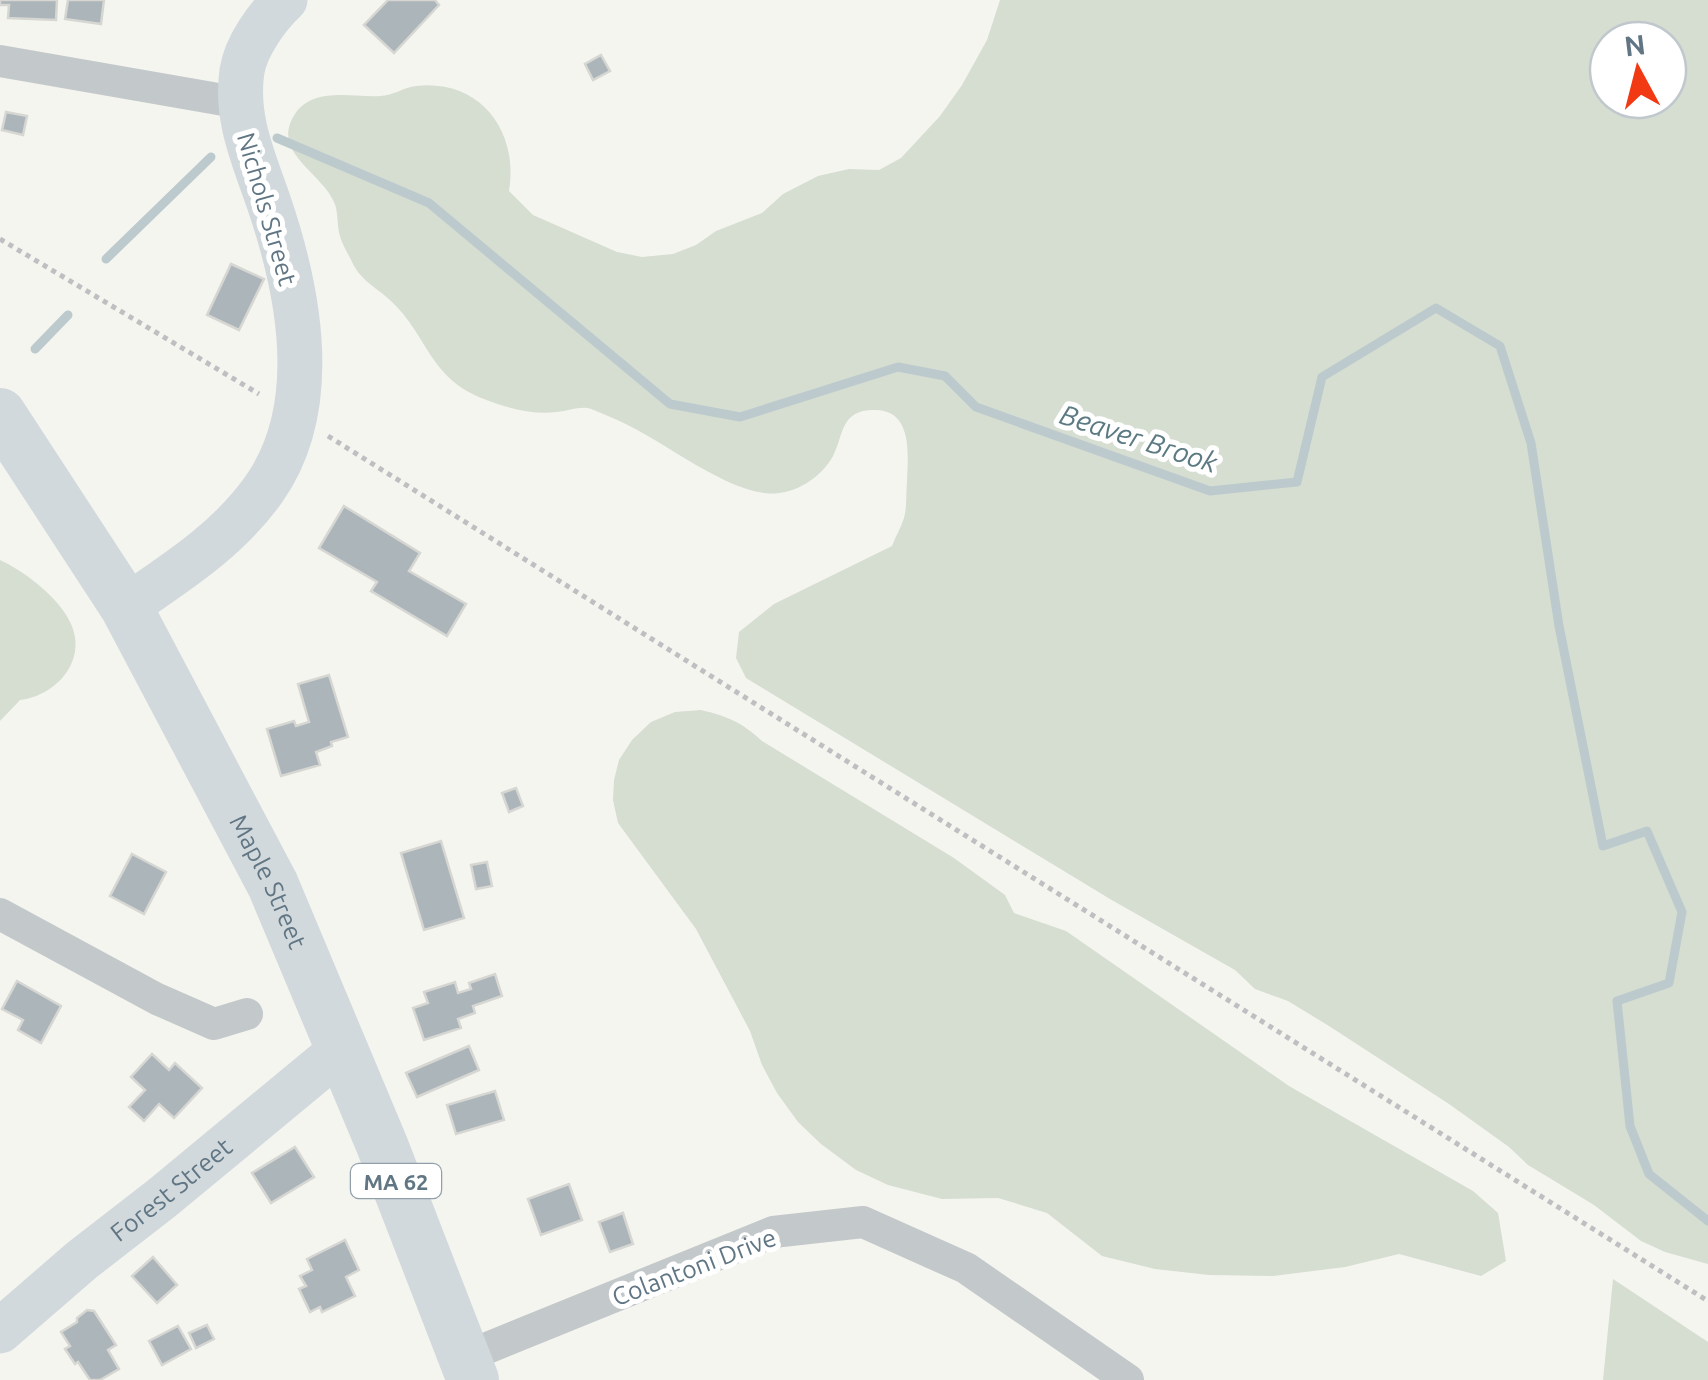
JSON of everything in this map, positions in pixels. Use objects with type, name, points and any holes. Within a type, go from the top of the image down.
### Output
[{"type":"main road","name":"Maple Street","points":[[0,414],[126,607],[273,885],[470,1368]]},
{"type":"street","points":[[242,103],[242,68],[250,48],[285,0]]},
{"type":"street","name":"Nichols Street","points":[[0,61],[242,103],[243,129],[288,268],[300,350],[294,415],[283,454],[266,486],[221,539],[126,607]]},
{"type":"street","points":[[0,914],[157,999],[214,1024],[247,1014]]},
{"type":"street","name":"Forest Street","points":[[0,1331],[342,1049]]},
{"type":"street","name":"Colantoni Drive","points":[[470,1368],[773,1232],[863,1222],[966,1268],[1128,1380]]},
{"type":"path","points":[[0,239],[294,415],[1708,1302]]},
{"type":"shaded area","points":[[1000,0],[1708,0],[1708,1264],[1641,1241],[1594,1205],[1528,1165],[1449,1104],[1329,1026],[1288,1001],[1255,989],[1235,970],[1110,899],[746,678],[736,658],[739,632],[774,604],[892,546],[905,514],[907,470],[906,435],[896,417],[874,410],[855,414],[820,472],[803,485],[774,494],[726,481],[627,424],[592,409],[538,412],[484,399],[451,380],[404,315],[358,272],[340,236],[334,202],[300,161],[289,140],[295,114],[312,100],[334,95],[385,96],[416,86],[459,91],[490,113],[501,130],[508,148],[509,191],[533,215],[617,252],[642,257],[673,254],[696,245],[716,231],[762,213],[783,194],[818,176],[849,169],[879,170],[901,158],[962,85],[987,40]]},
{"type":"shaded area","points":[[0,560],[30,578],[57,603],[70,622],[75,650],[66,674],[57,684],[20,700],[0,721]]},
{"type":"shaded area","points":[[701,710],[741,725],[954,858],[1005,895],[1014,913],[1066,931],[1289,1086],[1473,1191],[1498,1213],[1506,1261],[1481,1276],[1399,1254],[1345,1267],[1273,1276],[1155,1269],[1102,1256],[1047,1213],[998,1198],[942,1199],[888,1185],[856,1170],[798,1122],[777,1093],[750,1031],[696,929],[618,823],[614,780],[619,760],[632,740],[651,722],[675,712]]},
{"type":"shaded area","points":[[1613,1279],[1708,1342],[1708,1380],[1603,1380]]},
{"type":"building","points":[[0,0],[57,0],[56,20],[8,18],[9,5],[0,5]]},
{"type":"building","points":[[68,0],[104,0],[101,24],[65,19]]},
{"type":"building","points":[[388,0],[435,0],[439,5],[394,53],[364,25]]},
{"type":"building","points":[[601,55],[610,71],[593,80],[585,64]]},
{"type":"building","points":[[6,112],[27,116],[23,135],[2,130]]},
{"type":"building","points":[[231,264],[264,279],[239,330],[207,315]]},
{"type":"building","points":[[344,506],[420,553],[409,571],[466,604],[447,636],[371,591],[377,582],[319,548]]},
{"type":"building","points":[[329,675],[348,737],[316,752],[320,765],[281,776],[267,729],[294,721],[296,726],[309,722],[298,684]]},
{"type":"building","points":[[516,788],[523,806],[509,812],[502,793]]},
{"type":"building","points":[[441,841],[464,918],[424,930],[401,853]]},
{"type":"building","points":[[132,854],[166,872],[144,914],[110,896]]},
{"type":"building","points":[[487,862],[492,886],[476,889],[471,865]]},
{"type":"building","points":[[495,974],[502,996],[473,1006],[475,1013],[458,1019],[461,1028],[424,1040],[413,1008],[428,1003],[424,992],[455,982],[458,993],[471,989],[469,983]]},
{"type":"building","points":[[17,981],[61,1006],[41,1043],[18,1030],[23,1020],[2,1009]]},
{"type":"building","points":[[469,1046],[479,1070],[417,1097],[406,1073]]},
{"type":"building","points":[[152,1054],[169,1070],[175,1063],[202,1088],[174,1118],[159,1104],[144,1121],[129,1107],[145,1090],[131,1077]]},
{"type":"building","points":[[495,1091],[504,1120],[456,1134],[447,1105]]},
{"type":"building","points":[[295,1147],[314,1177],[271,1203],[252,1173]]},
{"type":"building","points":[[569,1184],[582,1220],[541,1235],[528,1199]]},
{"type":"building","points":[[623,1213],[633,1244],[610,1252],[599,1222]]},
{"type":"building","points":[[345,1240],[359,1270],[346,1277],[355,1296],[322,1312],[320,1307],[310,1312],[299,1289],[306,1286],[300,1276],[312,1270],[307,1259]]},
{"type":"building","points":[[153,1257],[177,1285],[157,1303],[132,1276]]},
{"type":"building","points":[[87,1310],[94,1311],[116,1345],[108,1350],[119,1369],[100,1380],[90,1380],[78,1362],[75,1364],[65,1349],[70,1346],[61,1332]]},
{"type":"building","points":[[207,1325],[214,1339],[196,1348],[189,1333]]},
{"type":"building","points":[[178,1326],[191,1349],[162,1365],[149,1341]]},
{"type":"waterway","name":"Beaver Brook","points":[[277,138],[429,203],[670,404],[740,417],[898,367],[945,376],[976,407],[1210,491],[1297,482],[1322,377],[1436,308],[1500,346],[1531,443],[1559,626],[1603,846],[1647,831],[1682,912],[1669,983],[1617,1001],[1630,1126],[1649,1174],[1708,1221]]},
{"type":"waterway","name":"Beaver Brook","points":[[106,259],[211,157]]},
{"type":"waterway","name":"Beaver Brook","points":[[35,349],[68,315]]}]
